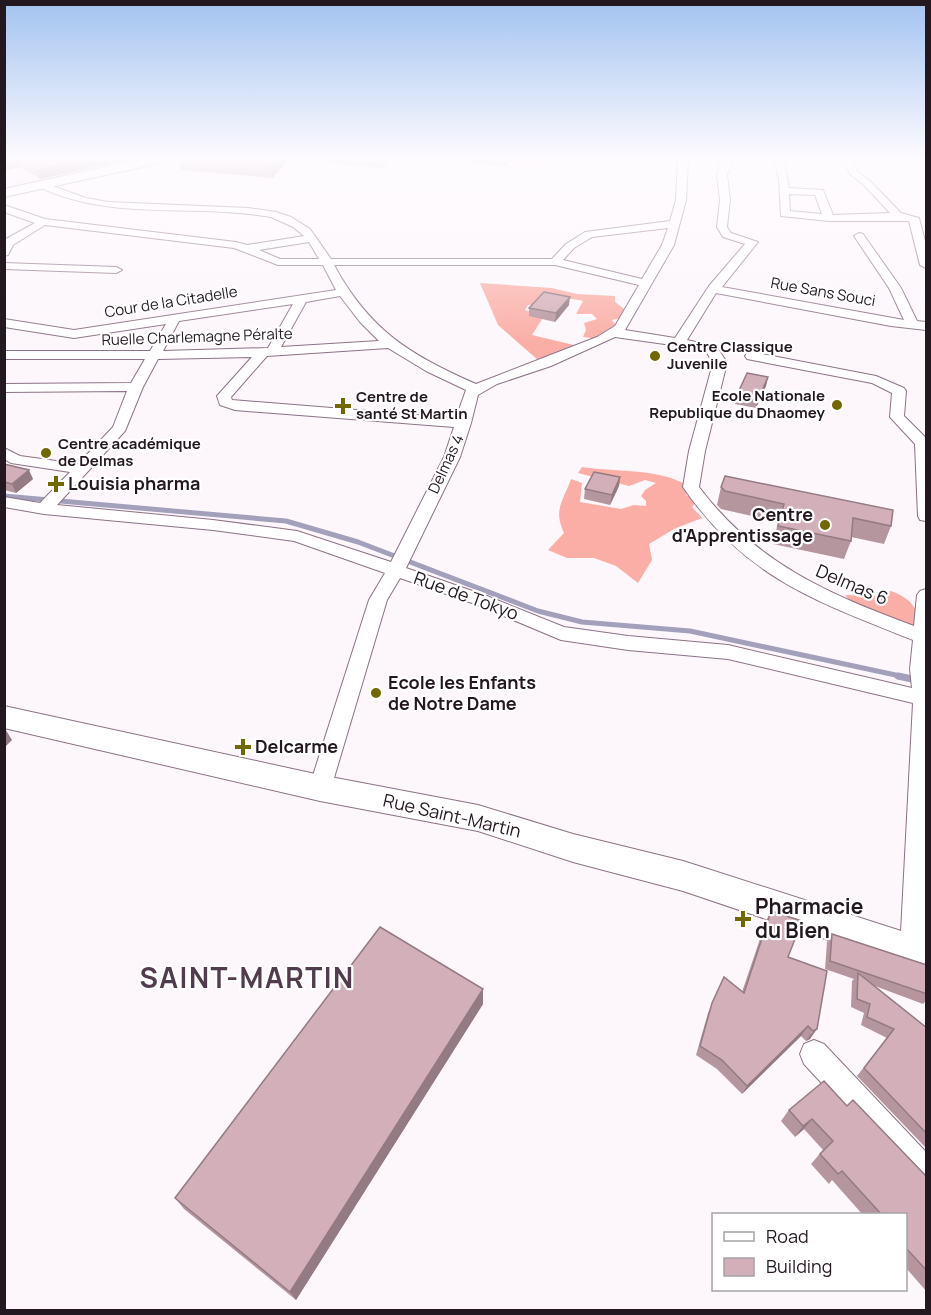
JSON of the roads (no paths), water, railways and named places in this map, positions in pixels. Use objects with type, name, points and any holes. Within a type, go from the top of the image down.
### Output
[{"type":"street","points":[[291,221],[312,238],[344,292],[365,321],[390,344],[427,366],[476,389],[546,363],[615,333],[668,245],[674,224],[589,234],[570,246],[555,262]]},
{"type":"street","points":[[678,342],[713,289],[728,275],[752,242],[727,235],[722,227],[723,221]]},
{"type":"street","points":[[915,221],[923,243],[927,265]]},
{"type":"street","points":[[4,253],[8,243],[43,222],[215,242],[246,249],[278,262],[555,262],[644,283]]},
{"type":"street","points":[[859,236],[895,288],[912,324]]},
{"type":"street","points":[[246,249],[312,238]]},
{"type":"street","points":[[4,266],[116,270]]},
{"type":"street","name":"Rue Sans Souci","points":[[713,289],[927,326]]},
{"type":"street","name":"Cour de la Citadelle","points":[[4,323],[74,334],[344,292]]},
{"type":"street","points":[[302,298],[267,352],[224,396],[225,402],[235,406],[464,423]]},
{"type":"street","points":[[44,509],[120,428],[136,387],[175,318]]},
{"type":"street","name":"Delmas 6","points":[[615,333],[678,342],[712,350],[720,363],[697,451],[691,487],[708,511],[741,545],[812,591],[922,636]]},
{"type":"street","name":"Ruelle Charlemagne Péralte","points":[[4,355],[154,356],[390,344]]},
{"type":"street","points":[[752,356],[876,380],[899,391],[897,417],[923,443],[927,516]]},
{"type":"street","points":[[4,388],[136,387]]},
{"type":"street","name":"Delmas 4","points":[[320,788],[378,600],[453,457],[464,423],[468,399],[476,389]]},
{"type":"street","points":[[4,452],[16,460],[83,469]]},
{"type":"street","name":"Rue de Tokyo","points":[[4,502],[44,509],[213,525],[297,536],[399,563],[561,633],[628,643],[728,652],[925,699]]},
{"type":"street","points":[[920,953],[925,699],[920,669],[927,595]]},
{"type":"street","name":"Rue Saint-Martin","points":[[4,717],[320,788],[478,818],[573,848],[683,876],[920,953]]},
{"type":"street","points":[[814,1054],[927,1173]]},
{"type":"waterway","points":[[4,496],[286,521],[358,542],[538,611],[582,622],[690,631],[905,677]]},
{"type":"waterway","points":[[898,676],[926,682]]},
{"type":"place","name":"Centre Classique Juvenile","points":[[655,356]]},
{"type":"place","name":"Ecole Nationale Republique du Dhaomey","points":[[837,405]]},
{"type":"place","name":"Centre de santé St Martin","points":[[343,406]]},
{"type":"place","name":"Centre académique de Delmas","points":[[46,453]]},
{"type":"place","name":"Louisia pharma","points":[[56,484]]},
{"type":"place","name":"Centre d'Apprentissage","points":[[825,525]]},
{"type":"place","name":"Ecole les Enfants de Notre Dame","points":[[376,693]]},
{"type":"place","name":"Delcarme","points":[[243,747]]},
{"type":"place","name":"Pharmacie du Bien","points":[[743,919]]},
{"type":"district","name":"SAINT-MARTIN","points":[[247,978]]}]
